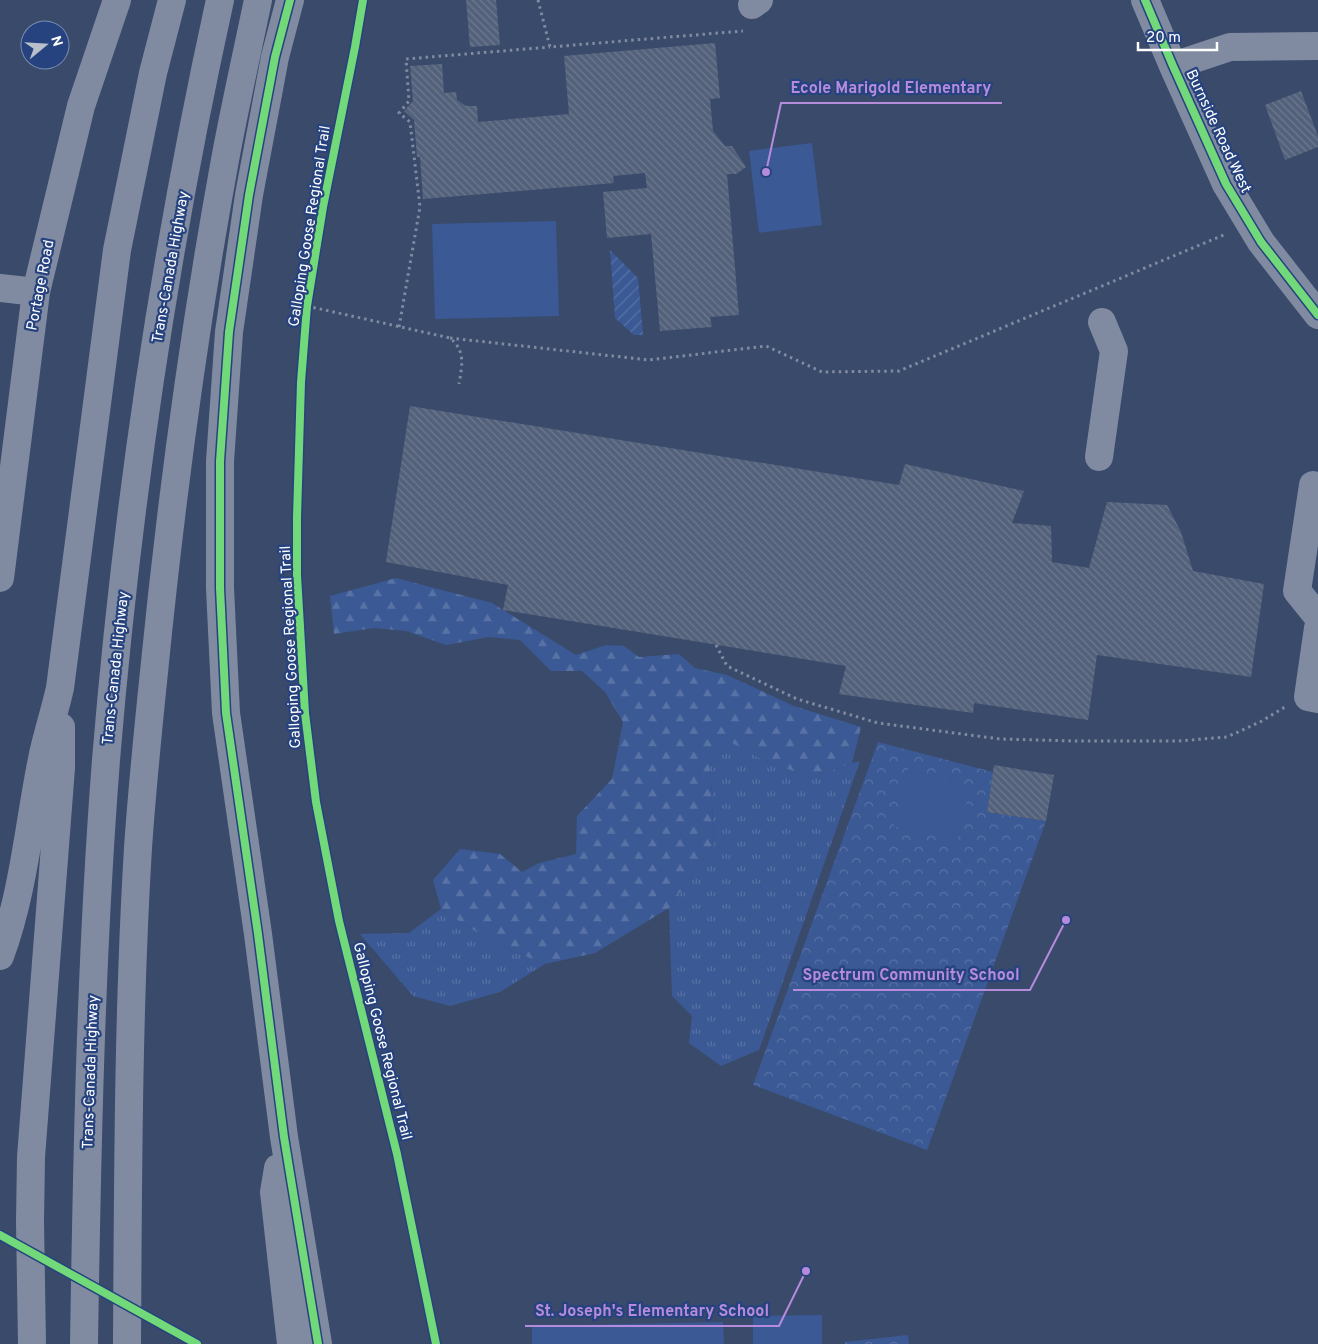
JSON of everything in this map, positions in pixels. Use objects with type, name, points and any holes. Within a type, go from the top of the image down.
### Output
[{"type":"main road","name":"Portage Road","points":[[0,578],[6,477],[36,292],[81,106],[117,0]]},
{"type":"main road","points":[[0,956],[6,940],[22,870],[43,753],[60,688],[117,250],[153,73],[172,0]]},
{"type":"main road","name":"Trans-Canada Highway","points":[[84,1344],[90,1076],[96,922],[106,761],[115,665],[137,471],[168,273],[206,64],[220,0]]},
{"type":"main road","points":[[127,1344],[131,997],[139,845],[158,627],[175,479],[206,273],[226,157],[258,0]]},
{"type":"main road","points":[[290,0],[276,57],[250,195],[229,332],[220,461],[220,588],[226,713],[258,934],[284,1137],[318,1344]]},
{"type":"main road","name":"Burnside Road West","points":[[1145,0],[1172,66],[1226,184],[1261,242],[1318,315]]},
{"type":"main road","points":[[1172,66],[1230,47],[1318,46]]},
{"type":"main road","points":[[0,288],[36,292]]},
{"type":"main road","points":[[1099,457],[1114,351],[1102,322]]},
{"type":"main road","points":[[1313,485],[1297,591],[1318,617]]},
{"type":"main road","points":[[1313,698],[1318,628]]},
{"type":"main road","points":[[32,1344],[31,1157],[61,768],[60,688]]},
{"type":"main road","points":[[284,1137],[274,1192],[291,1344]]},
{"type":"path","points":[[538,0],[550,46]]},
{"type":"path","points":[[399,327],[420,208],[410,122],[399,113],[409,101],[406,59],[550,46],[752,12]]},
{"type":"path","points":[[307,306],[450,338],[648,360],[766,346],[822,372],[899,371],[1226,234],[1248,221]]},
{"type":"path","points":[[450,338],[456,343],[462,354],[463,362],[459,384]]},
{"type":"path","points":[[716,645],[727,666],[797,699],[878,723],[1000,739],[1075,742],[1178,741],[1227,737],[1260,722],[1284,707],[1313,698]]},
{"type":"green space","points":[[812,143],[822,225],[759,233],[749,151]]},
{"type":"green space","points":[[556,221],[559,316],[435,319],[432,224]]},
{"type":"green space","points":[[610,250],[638,278],[643,335],[634,335],[615,318]]},
{"type":"green space","points":[[396,578],[492,603],[576,655],[606,645],[624,646],[639,657],[679,654],[695,668],[727,675],[794,706],[861,727],[852,763],[811,778],[762,759],[721,737],[710,762],[714,844],[669,908],[595,953],[545,964],[495,944],[441,909],[433,880],[460,849],[500,854],[522,872],[539,863],[576,854],[577,816],[612,779],[623,722],[605,692],[582,671],[551,671],[520,640],[489,637],[446,645],[406,631],[374,628],[334,634],[330,596]]},
{"type":"green space","points":[[721,736],[762,759],[811,778],[860,761],[759,1050],[721,1066],[689,1043],[692,1016],[672,996],[669,908],[714,844],[710,761]]},
{"type":"green space","points":[[878,742],[993,772],[987,812],[1046,821],[927,1150],[753,1085]]},
{"type":"green space","points":[[908,769],[970,787],[957,842],[894,826]]},
{"type":"green space","points":[[441,909],[495,944],[545,964],[500,992],[450,1006],[413,996],[360,934],[409,933]]},
{"type":"green space","points":[[822,1315],[822,1344],[753,1344],[753,1316]]},
{"type":"green space","points":[[723,1322],[724,1344],[532,1344],[532,1326]]},
{"type":"green space","points":[[908,1335],[909,1344],[845,1344],[845,1342]]},
{"type":"building","points":[[466,0],[496,0],[500,45],[470,47]]},
{"type":"building","points":[[715,43],[720,98],[710,99],[713,131],[725,146],[732,146],[746,167],[736,174],[727,174],[739,315],[710,317],[712,327],[660,331],[651,234],[607,238],[603,192],[647,188],[645,173],[613,176],[614,183],[423,199],[420,157],[417,157],[414,120],[404,111],[413,101],[410,66],[442,64],[444,93],[456,92],[457,100],[466,106],[477,106],[478,122],[569,114],[564,56]]},
{"type":"building","points":[[1301,91],[1318,136],[1318,147],[1285,160],[1265,105]]},
{"type":"building","points":[[410,406],[899,485],[905,464],[1024,491],[1012,523],[1051,526],[1052,562],[1089,568],[1107,502],[1167,505],[1181,532],[1193,571],[1264,584],[1251,677],[1097,655],[1088,720],[974,703],[973,713],[839,694],[846,666],[503,610],[508,585],[386,562]]},
{"type":"building","points":[[994,765],[1054,775],[1046,821],[987,812]]},
{"type":"cycle path","points":[[290,0],[275,57],[249,195],[229,332],[220,461],[220,588],[226,713],[258,934],[284,1137],[318,1344]]},
{"type":"cycle path","name":"Galloping Goose Regional Trail","points":[[363,0],[323,207],[307,306],[301,382],[297,575],[305,713],[316,802],[339,921],[397,1154],[436,1344]]},
{"type":"cycle path","points":[[1145,0],[1226,184],[1261,242],[1318,315]]},
{"type":"cycle path","points":[[0,1235],[197,1344]]},
{"type":"place","name":"Ecole Marigold Elementary","points":[[766,172]]},
{"type":"place","name":"Spectrum Community School","points":[[1066,920]]},
{"type":"place","name":"St. Joseph's Elementary School","points":[[806,1271]]}]
